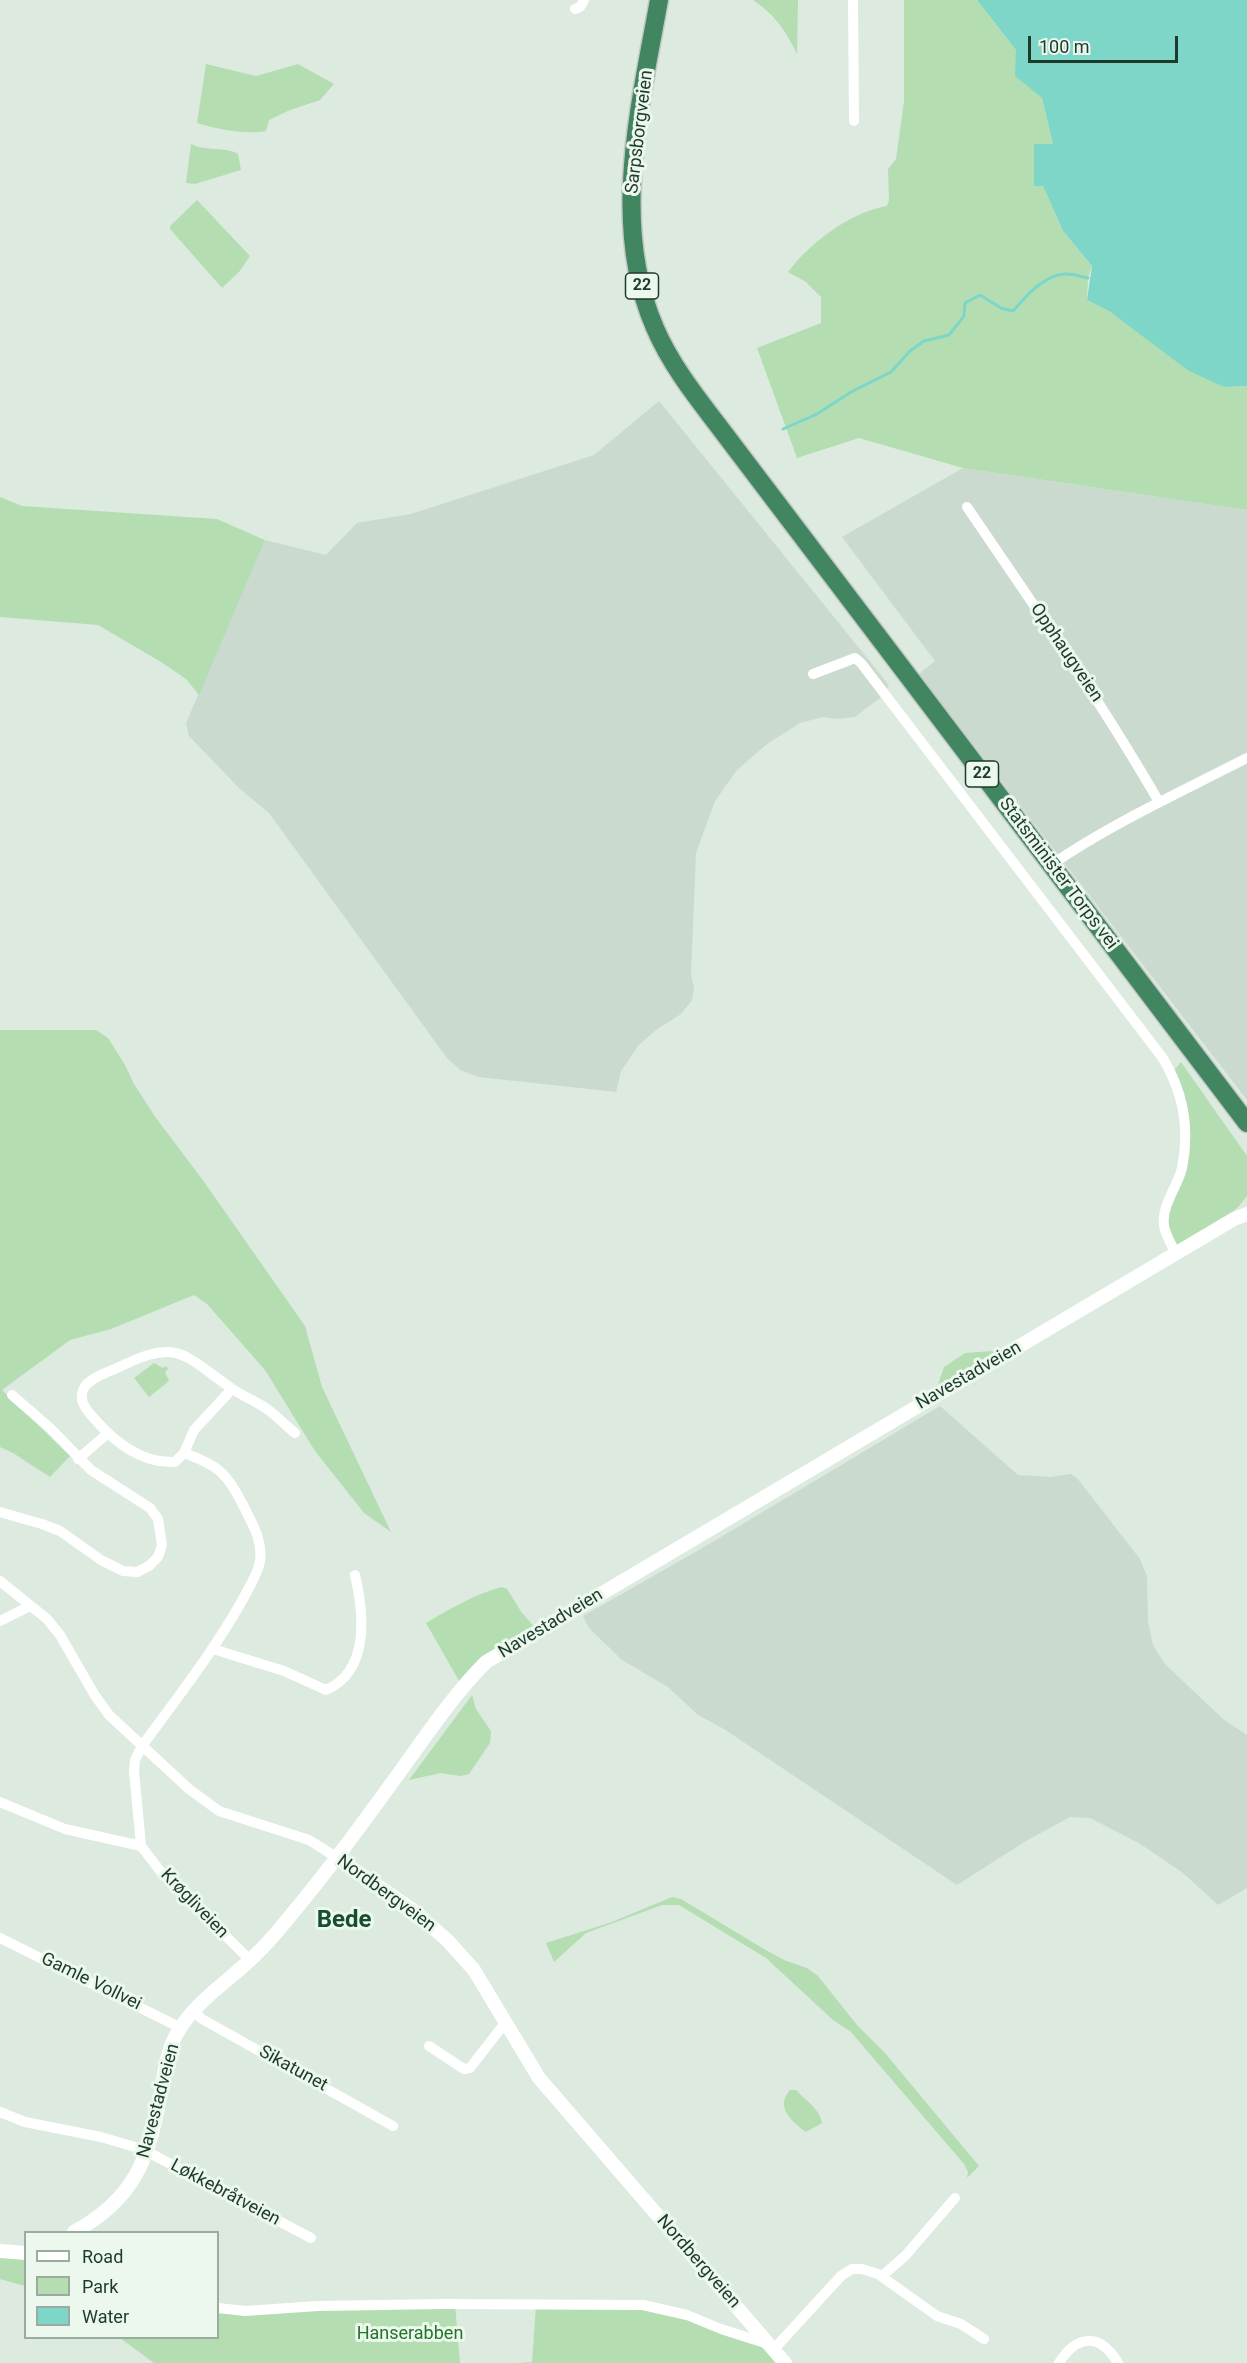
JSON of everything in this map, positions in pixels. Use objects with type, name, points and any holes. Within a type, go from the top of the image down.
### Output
[{"type":"highway","name":"Sarpsborgveien","points":[[659,0],[634,152],[632,195],[639,276],[655,328],[677,368],[717,424]]},
{"type":"highway","name":"Statsminister Torps vei","points":[[717,424],[1247,1123]]},
{"type":"street","points":[[575,9],[580,7],[584,0]]},
{"type":"street","points":[[853,0],[854,121]]},
{"type":"street","name":"Opphaugveien","points":[[967,507],[1053,632],[1159,802]]},
{"type":"street","points":[[813,674],[855,658],[861,663],[979,814],[1167,1065],[1178,1090],[1185,1116],[1186,1139],[1182,1169],[1164,1212],[1163,1225],[1176,1254]]},
{"type":"street","points":[[1051,865],[1076,848],[1159,802],[1247,758]]},
{"type":"street","name":"Navestadveien","points":[[76,2231],[101,2216],[135,2178],[148,2153],[154,2133],[168,2053],[193,2011],[250,1960],[285,1923],[462,1686],[486,1662],[875,1430],[1241,1216],[1247,1205]]},
{"type":"street","points":[[232,1389],[194,1430],[184,1453],[176,1462],[163,1463],[117,1443],[85,1408],[81,1399],[88,1383],[143,1356],[166,1352],[182,1354],[197,1362],[232,1389],[267,1409],[294,1433]]},
{"type":"street","points":[[0,1512],[60,1531],[100,1560],[123,1571],[136,1572],[149,1566],[158,1557],[162,1545],[158,1519],[150,1508],[91,1470],[50,1428],[12,1395]]},
{"type":"street","points":[[78,1459],[107,1434]]},
{"type":"street","points":[[0,1802],[65,1829],[141,1846],[135,1760],[142,1746],[213,1649],[255,1577],[260,1563],[261,1551],[258,1535],[232,1482],[223,1473],[184,1453]]},
{"type":"street","points":[[213,1649],[284,1671],[326,1690],[335,1686],[349,1674],[355,1662],[361,1638],[360,1598],[355,1575]]},
{"type":"street","name":"Nordbergveien","points":[[0,1581],[47,1619],[60,1635],[94,1694],[109,1715],[189,1789],[219,1811],[296,1834],[322,1847],[414,1911],[447,1940],[474,1970],[539,2078],[785,2363]]},
{"type":"street","points":[[0,1621],[30,1606]]},
{"type":"street","name":"Krøgliveien","points":[[141,1846],[161,1872],[250,1960]]},
{"type":"street","name":"Gamle Vollvei","points":[[0,1938],[181,2028]]},
{"type":"street","name":"Sikatunet","points":[[193,2011],[202,2019],[393,2126]]},
{"type":"street","points":[[429,2046],[464,2069],[470,2068],[505,2023]]},
{"type":"street","name":"Løkkebråtveien","points":[[0,2112],[46,2127],[101,2137],[148,2153],[311,2238]]},
{"type":"street","points":[[882,2276],[905,2256],[955,2198]]},
{"type":"street","points":[[0,2252],[24,2253]]},
{"type":"street","points":[[219,2308],[245,2311],[318,2306],[442,2304],[643,2305],[687,2315],[771,2346],[842,2276],[852,2269],[862,2269],[882,2276],[937,2316],[961,2324],[984,2339]]},
{"type":"street","points":[[1059,2363],[1066,2351],[1088,2341],[1096,2341],[1108,2348],[1118,2363]]},
{"type":"shaded area","points":[[659,401],[889,685],[885,694],[855,717],[837,719],[823,717],[800,723],[767,744],[737,770],[715,801],[696,853],[692,1000],[681,1014],[656,1030],[638,1046],[621,1071],[616,1092],[479,1077],[460,1070],[447,1058],[269,813],[239,788],[189,736],[186,723],[265,540],[326,555],[357,523],[411,514],[594,455]]},
{"type":"shaded area","points":[[963,468],[1247,510],[1247,1100],[919,674],[935,661],[842,537]]},
{"type":"shaded area","points":[[940,1406],[1018,1475],[1050,1477],[1071,1474],[1077,1478],[1140,1559],[1147,1576],[1148,1621],[1153,1645],[1164,1663],[1223,1719],[1247,1735],[1247,1888],[1218,1905],[1183,1873],[1139,1843],[1090,1818],[1070,1817],[1026,1841],[957,1885],[724,1729],[698,1715],[668,1687],[622,1660],[589,1628],[583,1616],[699,1550]]},
{"type":"green space","points":[[753,0],[798,0],[797,54],[779,24]]},
{"type":"green space","points":[[904,0],[977,0],[1016,50],[1016,76],[1042,98],[1053,144],[1034,186],[1043,186],[1063,231],[1092,266],[1088,278],[1087,300],[1109,311],[1224,387],[1247,386],[1247,510],[963,468],[859,438],[797,458],[757,348],[821,323],[821,297],[806,282],[788,272],[808,250],[832,230],[859,215],[887,206],[889,200],[888,169],[896,159],[904,101]]},
{"type":"green space","points":[[206,64],[256,76],[298,64],[334,84],[320,100],[269,120],[266,131],[231,131],[197,123]]},
{"type":"green space","points":[[191,144],[238,154],[241,170],[195,184],[186,183]]},
{"type":"green space","points":[[197,200],[250,256],[239,272],[222,288],[170,229],[170,226]]},
{"type":"green space","points":[[0,497],[22,506],[217,519],[265,540],[199,695],[186,679],[98,625],[0,617]]},
{"type":"green space","points":[[0,1030],[96,1030],[108,1038],[156,1118],[202,1179],[305,1326],[322,1387],[391,1532],[364,1513],[315,1451],[265,1370],[207,1304],[194,1295],[111,1329],[70,1340],[2,1390],[70,1456],[50,1477],[0,1447]]},
{"type":"green space","points":[[1181,1062],[1247,1156],[1247,1196],[1204,1238],[1176,1254],[1164,1212],[1186,1139],[1172,1073]]},
{"type":"green space","points":[[992,1351],[1004,1356],[934,1396],[944,1367],[965,1353]]},
{"type":"green space","points":[[154,1363],[163,1368],[166,1366],[168,1369],[165,1372],[169,1381],[149,1397],[134,1378]]},
{"type":"green space","points":[[502,1587],[507,1589],[522,1613],[538,1631],[462,1686],[426,1623],[453,1607]]},
{"type":"green space","points":[[472,1695],[476,1709],[491,1731],[490,1743],[469,1774],[460,1776],[441,1773],[409,1780]]},
{"type":"green space","points":[[672,1897],[681,1899],[764,1949],[784,1960],[807,1968],[818,1976],[857,2025],[885,2053],[979,2166],[967,2178],[968,2172],[964,2164],[851,2032],[833,2020],[766,1958],[679,1905],[662,1905],[586,1933],[554,1962],[546,1943],[612,1922]]},
{"type":"green space","points":[[790,2090],[796,2090],[812,2105],[822,2123],[806,2132],[790,2118],[784,2102]]},
{"type":"green space","points":[[0,2251],[24,2253],[24,2286],[0,2279]]},
{"type":"green space","name":"Hanserabben","points":[[455,2304],[460,2363],[154,2363],[121,2339],[219,2339],[219,2308]]},
{"type":"green space","points":[[536,2305],[643,2305],[768,2344],[785,2363],[518,2363],[532,2362]]},
{"type":"water","points":[[977,0],[1247,0],[1247,386],[1224,387],[1189,371],[1109,311],[1087,300],[1092,266],[1063,231],[1043,186],[1034,186],[1034,144],[1053,144],[1042,98],[1015,76],[1016,50]]},
{"type":"waterway","points":[[783,429],[817,414],[851,392],[891,372],[910,351],[924,341],[949,335],[964,316],[965,303],[980,295],[1001,308],[1013,311],[1036,288],[1049,279],[1067,274],[1088,278]]},
{"type":"district","name":"Bede","points":[[344,1921]]}]
